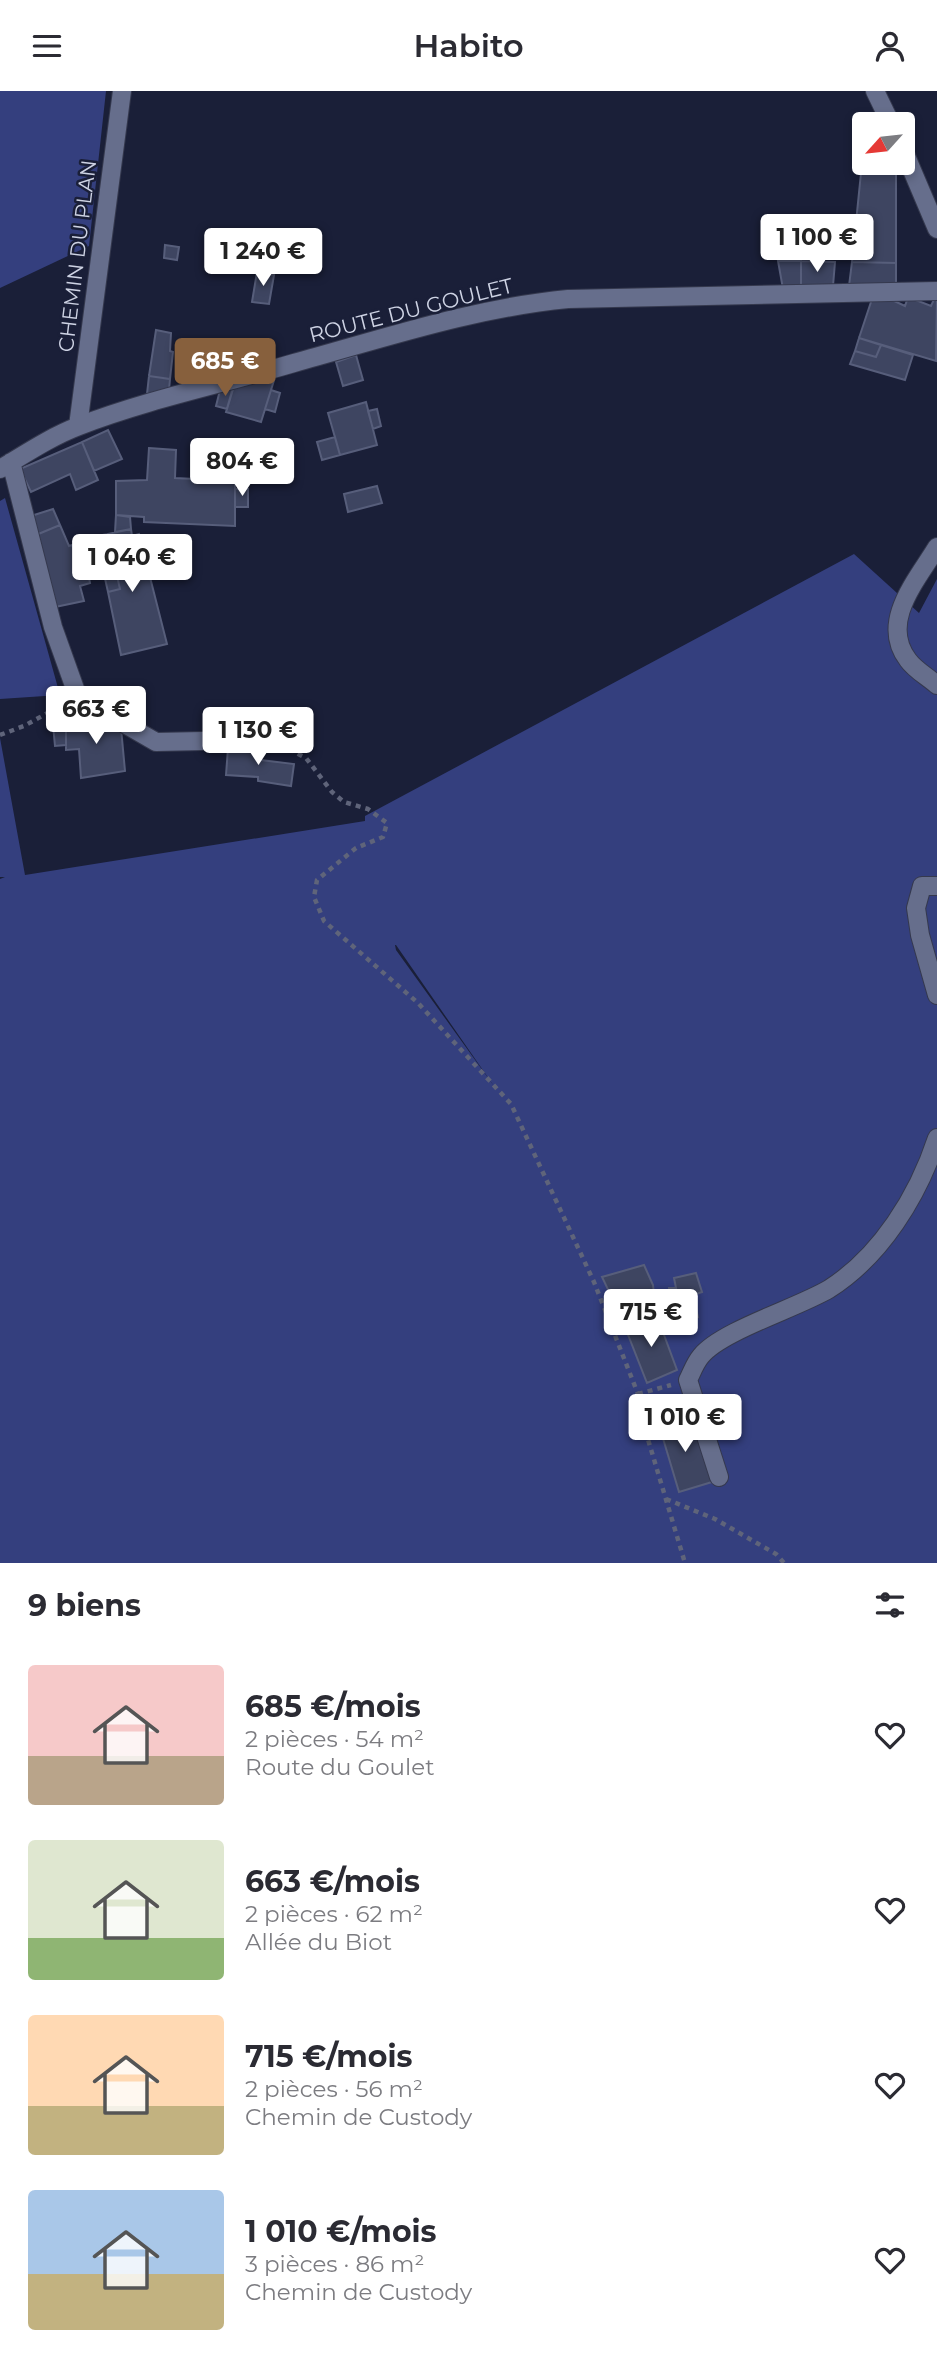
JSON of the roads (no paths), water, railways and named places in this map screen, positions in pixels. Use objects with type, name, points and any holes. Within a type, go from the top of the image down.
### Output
[{"type":"street","name":"CHEMIN DU PLAN","points":[[78,426],[122,91]]},
{"type":"street","points":[[876,91],[886,112]]},
{"type":"street","points":[[914,175],[937,229]]},
{"type":"street","name":"ROUTE DU GOULET","points":[[6,466],[78,426],[226,380],[426,325],[525,303],[568,299],[937,291]]},
{"type":"street","points":[[6,466],[53,627],[78,697],[156,742],[251,740]]},
{"type":"street","points":[[937,547],[906,597],[896,621],[899,642],[908,660],[937,685]]},
{"type":"street","points":[[937,886],[922,886],[916,908],[920,935],[937,995]]},
{"type":"street","points":[[719,1478],[688,1380],[701,1355],[725,1337],[830,1288],[865,1259],[901,1215],[937,1138]]}]
